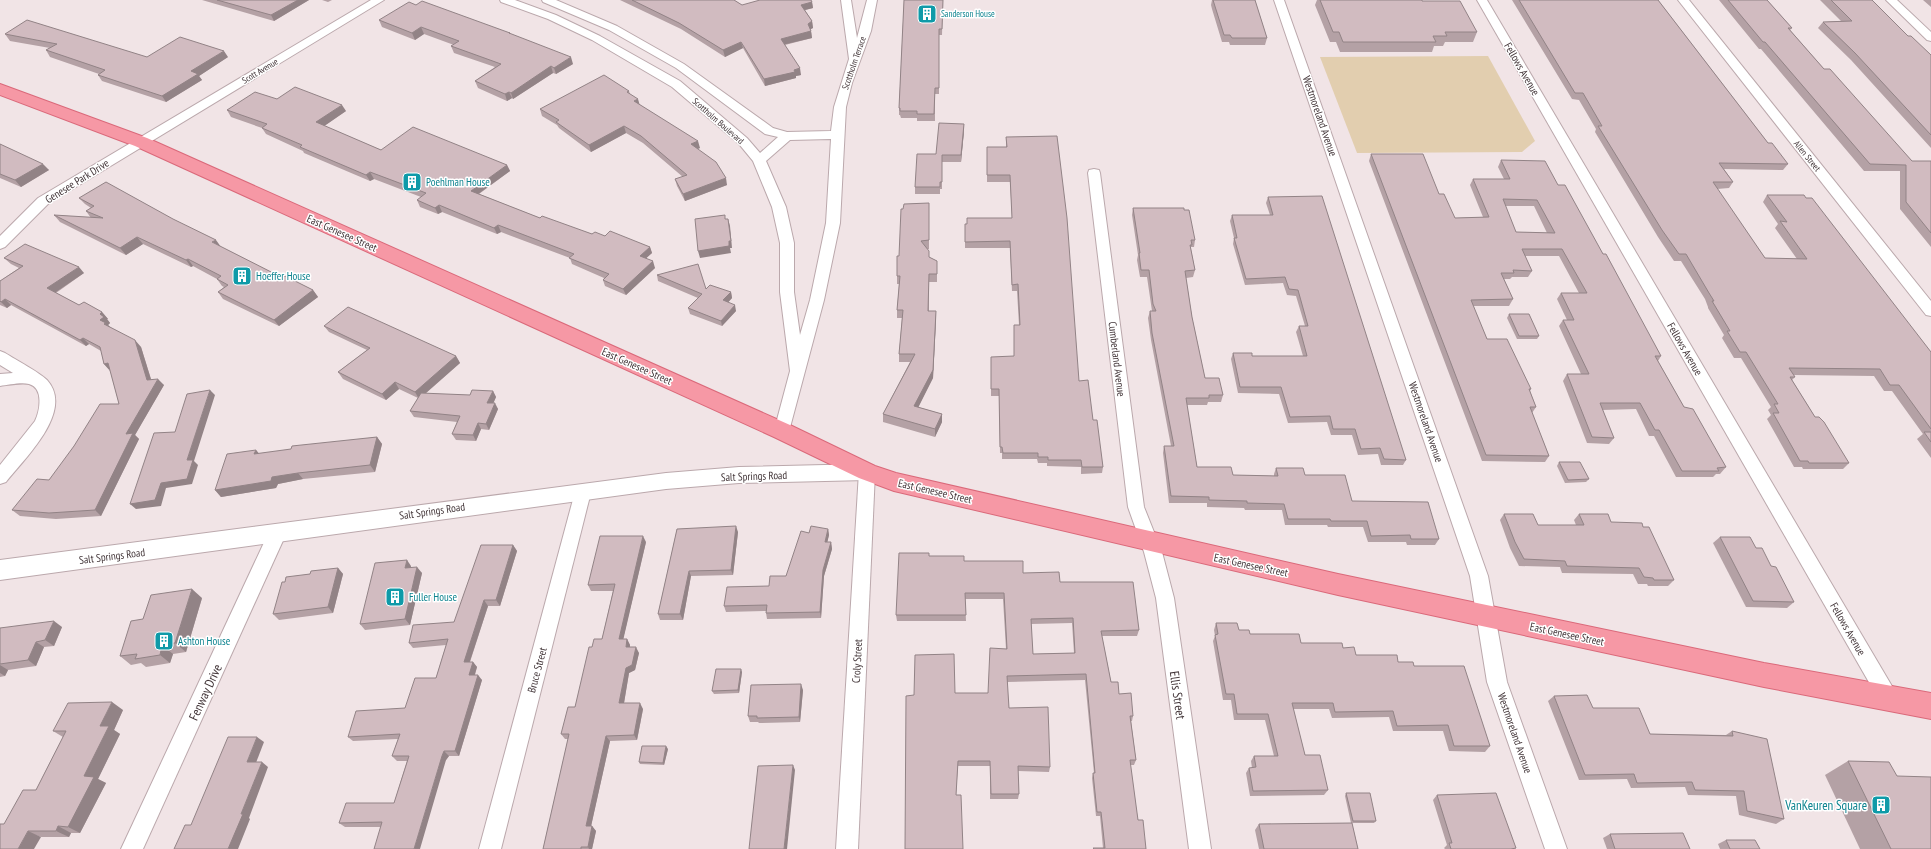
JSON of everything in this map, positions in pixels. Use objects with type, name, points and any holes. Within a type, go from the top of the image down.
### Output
[{"type":"main road","name":"East Genesee Street","points":[[0,89],[141,142],[782,431],[867,472],[894,482],[1151,543],[1486,616],[1760,675],[1931,706]]},
{"type":"street","name":"Scott Avenue","points":[[141,142],[379,0]]},
{"type":"street","name":"Scottholm Boulevard","points":[[505,0],[552,17],[596,38],[676,84],[743,141],[759,160],[779,207],[786,243],[787,292],[798,369]]},
{"type":"street","name":"Scottholm Boulevard","points":[[547,0],[613,28],[680,66],[769,131],[787,136]]},
{"type":"street","points":[[846,0],[855,61]]},
{"type":"street","name":"Scottholm Terrace","points":[[837,135],[840,107],[846,83],[865,32],[872,0]]},
{"type":"street","name":"Westmoreland Avenue","points":[[1280,0],[1479,576],[1497,682],[1556,849]]},
{"type":"street","name":"Fellows Avenue","points":[[1482,0],[1889,699]]},
{"type":"street","name":"Allen Street","points":[[1683,0],[1931,311]]},
{"type":"street","points":[[1891,0],[1931,38]]},
{"type":"street","name":"Scottholm Boulevard","points":[[782,431],[818,300],[833,223],[837,135]]},
{"type":"street","points":[[759,160],[787,136],[837,135]]},
{"type":"street","name":"Genesee Park Drive","points":[[0,244],[43,202],[54,194],[141,142]]},
{"type":"street","name":"Cumberland Avenue","points":[[1094,173],[1136,507],[1151,543]]},
{"type":"street","points":[[0,357],[41,384],[48,398],[46,415],[41,425],[0,477]]},
{"type":"street","points":[[0,380],[31,378]]},
{"type":"street","name":"Salt Springs Road","points":[[0,570],[277,534],[470,506],[666,482],[739,475],[867,472]]},
{"type":"street","name":"Croly Street","points":[[846,849],[867,472]]},
{"type":"street","name":"Bruce Street","points":[[490,849],[583,492]]},
{"type":"street","name":"Fenway Drive","points":[[132,849],[277,534]]},
{"type":"street","name":"Ellis Street","points":[[1151,543],[1161,576],[1165,598],[1200,849]]},
{"type":"shaded area","points":[[1488,56],[1535,141],[1522,152],[1357,153],[1320,57]]},
{"type":"building","points":[[217,0],[298,0],[271,15]]},
{"type":"building","points":[[632,0],[734,0],[742,5],[760,0],[811,0],[812,2],[801,5],[812,21],[808,24],[811,31],[781,39],[800,68],[794,70],[795,72],[764,79],[741,42],[723,50],[679,23]]},
{"type":"building","points":[[904,0],[943,0],[942,29],[939,29],[939,88],[935,88],[934,114],[917,114],[917,111],[900,111],[899,108]]},
{"type":"building","points":[[1213,0],[1255,0],[1267,38],[1232,38],[1230,35],[1224,35]]},
{"type":"building","points":[[1320,0],[1460,1],[1477,32],[1445,32],[1447,36],[1433,36],[1436,42],[1343,42],[1339,32],[1333,32]]},
{"type":"building","points":[[1519,0],[1658,0],[1768,143],[1772,143],[1788,164],[1719,163],[1733,182],[1713,182],[1765,258],[1807,259],[1780,221],[1787,222],[1767,195],[1804,195],[1806,198],[1812,198],[1931,352],[1931,429],[1899,385],[1890,385],[1880,369],[1789,368],[1795,377],[1790,377],[1815,417],[1819,417],[1824,422],[1849,463],[1809,463],[1808,461],[1800,461],[1773,413],[1779,413],[1774,404],[1778,404],[1746,352],[1740,352],[1727,331],[1730,331],[1712,301],[1714,301],[1686,254],[1679,254],[1662,230],[1598,126],[1602,126],[1583,93],[1575,93]]},
{"type":"building","points":[[1728,0],[1767,0],[1792,28],[1788,28],[1824,69],[1830,69],[1912,161],[1931,161],[1931,233],[1906,202],[1906,165],[1870,164]]},
{"type":"building","points":[[1831,0],[1872,0],[1908,36],[1911,36],[1931,55],[1931,135],[1855,53],[1823,22],[1852,21]]},
{"type":"building","points":[[422,1],[571,57],[554,68],[551,66],[511,93],[509,92],[505,94],[475,81],[501,64],[451,46],[459,41],[421,27],[412,33],[379,20],[409,2],[416,5]]},
{"type":"building","points":[[27,20],[147,57],[180,37],[224,51],[191,71],[198,74],[162,96],[98,75],[105,70],[46,50],[57,44],[5,34]]},
{"type":"building","points":[[604,75],[629,91],[627,92],[638,99],[634,101],[698,141],[691,144],[716,162],[726,178],[683,194],[675,179],[687,175],[641,136],[624,126],[589,145],[556,122],[559,120],[540,109]]},
{"type":"building","points":[[295,87],[342,105],[316,122],[381,150],[413,127],[507,165],[471,191],[540,218],[542,216],[592,234],[595,232],[605,236],[610,231],[650,247],[640,256],[653,261],[623,289],[603,280],[609,274],[569,258],[574,254],[498,225],[494,228],[439,205],[435,208],[417,200],[426,193],[370,172],[366,175],[300,147],[302,145],[262,128],[267,124],[227,110],[255,92],[277,99]]},
{"type":"building","points":[[939,123],[964,124],[961,155],[942,155],[942,182],[940,182],[940,187],[915,187],[917,154],[936,154]]},
{"type":"building","points":[[1057,136],[1067,218],[1079,381],[1088,380],[1093,420],[1097,420],[1103,467],[1082,467],[1081,460],[1048,460],[1048,457],[1038,457],[1038,453],[1003,453],[1002,447],[1000,447],[999,389],[991,389],[991,357],[1014,356],[1014,325],[1020,325],[1018,284],[1012,285],[1010,241],[965,242],[965,224],[967,224],[967,218],[1012,218],[1010,175],[987,175],[987,147],[1007,147],[1006,137]]},
{"type":"building","points":[[0,144],[43,164],[15,180],[0,174]]},
{"type":"building","points":[[1371,154],[1423,154],[1439,194],[1444,194],[1455,218],[1489,217],[1473,179],[1510,179],[1501,160],[1545,161],[1558,185],[1565,185],[1603,254],[1606,254],[1661,356],[1655,356],[1684,407],[1693,409],[1726,467],[1717,468],[1719,471],[1682,471],[1659,430],[1655,430],[1640,403],[1600,403],[1614,438],[1592,437],[1567,374],[1589,374],[1563,320],[1574,320],[1561,293],[1587,293],[1562,249],[1522,249],[1532,271],[1513,270],[1514,273],[1501,273],[1513,299],[1471,300],[1487,339],[1507,339],[1531,389],[1529,389],[1536,407],[1530,407],[1549,456],[1486,455]],"holes":[[[1503,199],[1537,200],[1555,233],[1516,232]]]},
{"type":"building","points":[[106,182],[173,219],[216,240],[212,242],[283,278],[285,276],[313,290],[274,320],[218,292],[228,285],[217,279],[221,276],[188,259],[186,260],[137,237],[120,248],[54,215],[103,218],[86,211],[94,206],[79,198]]},
{"type":"building","points":[[1322,196],[1406,460],[1384,459],[1380,448],[1361,449],[1355,429],[1333,429],[1330,416],[1290,417],[1281,387],[1240,387],[1233,353],[1252,353],[1252,356],[1307,356],[1299,326],[1308,326],[1298,290],[1289,289],[1285,277],[1246,279],[1234,238],[1237,238],[1232,215],[1273,215],[1268,197]]},
{"type":"building","points":[[929,203],[929,240],[921,241],[929,251],[929,257],[937,261],[937,274],[929,274],[928,311],[936,311],[933,370],[914,406],[942,414],[935,429],[883,414],[915,354],[899,354],[903,310],[897,310],[900,276],[897,276],[897,256],[899,256],[901,209],[903,209],[904,204]]},
{"type":"building","points":[[1133,208],[1184,208],[1184,210],[1189,210],[1195,240],[1191,240],[1192,245],[1190,245],[1195,270],[1185,271],[1192,317],[1205,378],[1219,378],[1223,395],[1209,395],[1209,398],[1186,398],[1197,467],[1231,467],[1233,475],[1278,476],[1276,468],[1303,468],[1305,475],[1345,475],[1352,501],[1428,502],[1439,539],[1411,539],[1410,535],[1371,536],[1367,521],[1288,519],[1284,504],[1209,500],[1209,497],[1171,496],[1164,446],[1174,446],[1152,333],[1150,311],[1156,311],[1153,304],[1149,270],[1141,270]]},
{"type":"building","points":[[725,215],[725,219],[728,219],[731,241],[729,241],[729,246],[698,251],[695,219]]},
{"type":"building","points":[[25,244],[79,267],[47,288],[79,305],[84,302],[102,312],[100,314],[104,317],[100,320],[106,323],[104,324],[135,340],[147,380],[158,379],[126,434],[133,433],[95,510],[49,513],[12,510],[37,479],[49,480],[74,446],[100,404],[119,404],[108,363],[104,364],[100,347],[83,338],[80,340],[5,299],[1,302],[0,301],[0,281],[23,266],[4,258]]},
{"type":"building","points":[[698,264],[706,289],[710,285],[731,292],[723,300],[735,305],[721,321],[688,308],[702,294],[657,275]]},
{"type":"building","points":[[348,307],[456,356],[415,392],[395,382],[382,394],[338,372],[370,348],[324,326]]},
{"type":"building","points":[[1509,314],[1529,314],[1539,336],[1519,336]]},
{"type":"building","points":[[210,390],[187,460],[193,460],[187,479],[161,483],[155,500],[130,504],[154,433],[175,432],[187,394]]},
{"type":"building","points":[[472,390],[493,391],[487,403],[495,403],[486,424],[478,423],[473,435],[452,434],[460,416],[410,411],[421,393],[470,395]]},
{"type":"building","points":[[1924,432],[1931,432],[1931,442]]},
{"type":"building","points":[[377,437],[370,465],[272,477],[271,481],[215,490],[227,454],[256,450],[254,454],[291,449],[292,446]]},
{"type":"building","points":[[1559,462],[1580,462],[1589,479],[1568,480]]},
{"type":"building","points":[[1504,514],[1533,514],[1538,525],[1584,525],[1579,514],[1608,514],[1611,522],[1642,523],[1643,527],[1649,527],[1674,580],[1654,580],[1653,578],[1644,577],[1639,568],[1567,566],[1565,561],[1524,559],[1515,542]]},
{"type":"building","points":[[736,526],[731,570],[689,571],[680,614],[658,614],[677,529]]},
{"type":"building","points":[[811,526],[828,529],[825,542],[831,542],[823,570],[820,612],[766,613],[767,605],[724,606],[727,587],[769,586],[770,576],[786,576],[801,531],[809,533]]},
{"type":"building","points":[[600,536],[643,536],[619,639],[627,639],[626,647],[636,647],[632,665],[626,668],[619,703],[640,703],[634,735],[606,736],[586,826],[592,826],[588,847],[581,847],[581,849],[543,849],[569,734],[561,734],[568,707],[575,707],[589,647],[592,647],[594,639],[602,639],[615,584],[588,585]]},
{"type":"building","points":[[1720,537],[1750,537],[1756,548],[1762,548],[1771,566],[1776,567],[1794,602],[1753,601]]},
{"type":"building","points":[[481,545],[513,545],[496,600],[484,600],[464,662],[473,662],[469,675],[478,675],[455,751],[444,751],[414,849],[374,849],[382,822],[339,823],[346,803],[394,803],[409,756],[392,756],[400,734],[348,737],[356,711],[405,708],[415,678],[436,678],[448,639],[409,643],[413,625],[454,622]]},
{"type":"building","points":[[899,553],[929,553],[929,556],[964,556],[964,561],[1023,561],[1023,573],[1059,572],[1060,582],[1133,582],[1139,630],[1101,631],[1111,682],[1118,682],[1119,694],[1131,693],[1133,716],[1130,716],[1136,760],[1130,760],[1138,820],[1143,820],[1146,849],[1093,848],[1105,848],[1101,812],[1097,812],[1086,674],[1007,676],[1009,708],[1048,707],[1050,767],[1018,766],[1019,794],[991,794],[990,761],[958,761],[956,795],[961,795],[963,849],[905,849],[906,696],[914,695],[915,655],[954,654],[955,693],[988,693],[990,648],[1007,649],[1004,593],[965,593],[966,615],[896,615]],"holes":[[[1073,618],[1075,653],[1033,654],[1031,619]]]},
{"type":"building","name":"Fuller House","points":[[407,560],[405,568],[417,567],[405,619],[360,624],[375,563]]},
{"type":"building","points":[[338,568],[328,607],[273,614],[282,582],[285,582],[286,577],[310,574],[311,571]]},
{"type":"building","points":[[192,589],[175,643],[162,645],[160,655],[135,659],[137,654],[120,656],[131,621],[143,619],[151,595]]},
{"type":"building","points":[[54,621],[45,640],[36,642],[28,660],[0,664],[0,628]]},
{"type":"building","points":[[1216,623],[1237,623],[1239,630],[1249,630],[1250,634],[1299,634],[1301,643],[1342,643],[1343,648],[1354,647],[1356,655],[1397,655],[1398,662],[1413,662],[1414,666],[1464,666],[1490,746],[1454,746],[1448,725],[1397,726],[1393,711],[1335,712],[1333,703],[1292,703],[1305,755],[1320,755],[1328,790],[1253,791],[1249,768],[1256,767],[1254,756],[1278,756],[1268,714],[1237,714],[1234,694],[1226,694],[1215,635],[1218,634]]},
{"type":"building","points":[[716,669],[741,669],[738,690],[712,691]]},
{"type":"building","points":[[801,684],[799,717],[757,718],[757,716],[748,716],[751,685]]},
{"type":"building","points":[[1587,695],[1593,708],[1639,708],[1650,734],[1733,736],[1732,731],[1767,739],[1784,819],[1747,811],[1744,791],[1695,790],[1692,782],[1637,783],[1634,774],[1585,775],[1554,696]]},
{"type":"building","points":[[112,702],[100,726],[109,726],[84,776],[94,777],[68,827],[58,826],[56,831],[28,831],[18,849],[0,849],[0,824],[4,824],[23,790],[36,790],[66,731],[53,731],[68,703]]},
{"type":"building","points":[[228,737],[257,737],[247,762],[262,762],[241,814],[243,814],[228,849],[174,849],[185,825],[191,825]]},
{"type":"building","points":[[642,746],[666,746],[663,763],[639,762]]},
{"type":"building","points":[[1848,761],[1889,762],[1897,776],[1931,777],[1931,849],[1891,849]]},
{"type":"building","points":[[793,765],[784,849],[749,849],[758,766]]},
{"type":"building","points":[[1346,793],[1370,793],[1376,821],[1353,821]]},
{"type":"building","points":[[1496,793],[1516,848],[1451,849],[1449,843],[1452,843],[1437,795]]},
{"type":"building","points":[[1352,823],[1358,849],[1264,849],[1259,824]]},
{"type":"building","points":[[1683,833],[1690,849],[1615,849],[1610,834]]},
{"type":"building","points":[[1726,840],[1755,840],[1760,849],[1730,849]]},
{"type":"place","name":"Sanderson House","points":[[927,14]]},
{"type":"place","name":"Poehlman House","points":[[412,182]]},
{"type":"place","name":"Hoeffer House","points":[[242,276]]},
{"type":"place","name":"Fuller House","points":[[395,597]]},
{"type":"place","name":"Ashton House","points":[[164,641]]},
{"type":"place","name":"VanKeuren Square","points":[[1881,805]]}]
